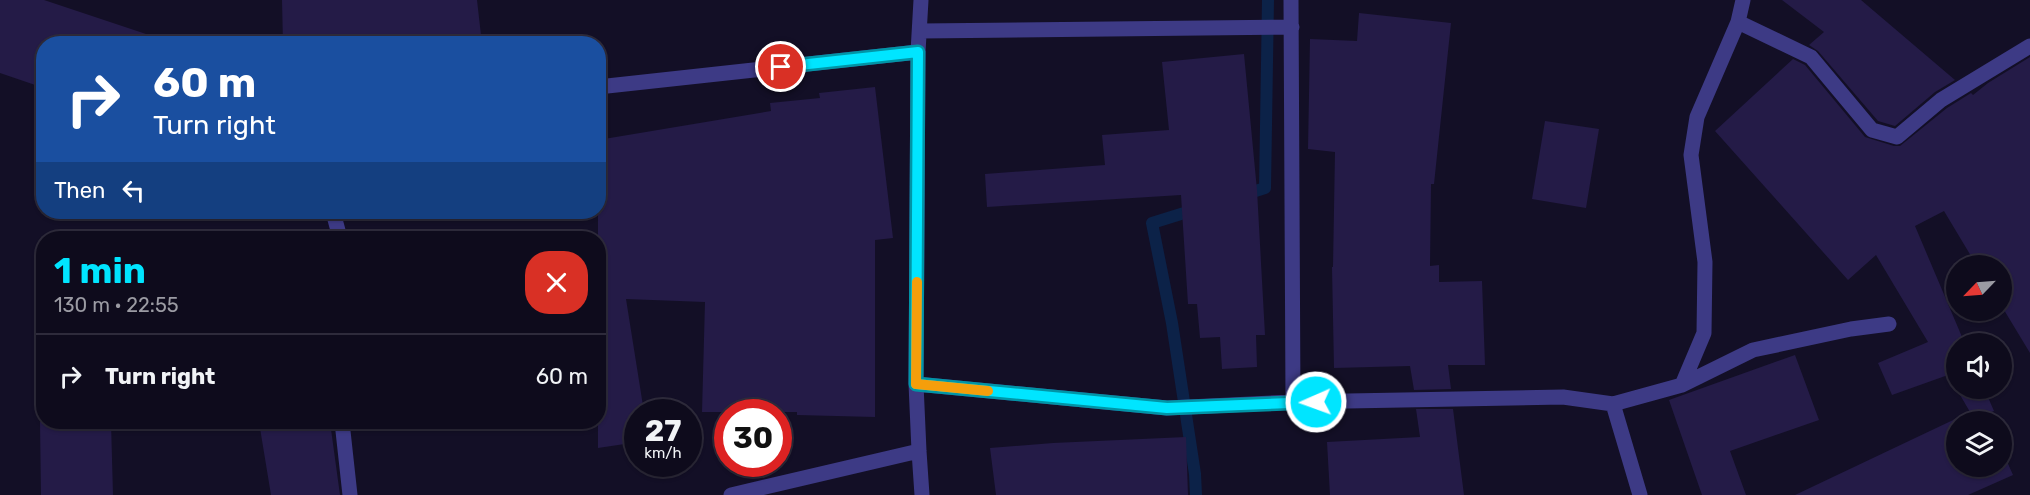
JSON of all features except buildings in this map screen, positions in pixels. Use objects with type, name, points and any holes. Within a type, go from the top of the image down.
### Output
[{"type":"street","points":[[921,0],[918,52],[916,384],[922,495]]},
{"type":"street","points":[[1291,0],[1293,402]]},
{"type":"street","points":[[1682,385],[1704,333],[1705,262],[1691,155],[1697,117],[1738,22],[1743,0]]},
{"type":"street","points":[[1738,22],[1811,57],[1872,130],[1897,137],[1941,100],[2030,46]]},
{"type":"street","points":[[921,31],[1292,27]]},
{"type":"street","points":[[606,86],[918,52]]},
{"type":"street","points":[[916,384],[1167,408],[1293,402],[1563,397],[1612,404],[1682,385],[1753,350],[1851,329],[1889,324]]},
{"type":"street","points":[[1612,404],[1640,495]]},
{"type":"street","points":[[343,429],[350,495]]},
{"type":"street","points":[[732,495],[918,451]]},
{"type":"waterway","points":[[1243,195],[1265,188],[1268,0]]},
{"type":"waterway","points":[[1196,495],[1195,474],[1172,323],[1152,223],[1197,209]]},
{"type":"slow traffic","points":[[917,282],[916,384],[988,391]]},
{"type":"route","points":[[781,67],[918,52],[916,384],[1167,408],[1316,402]]}]
